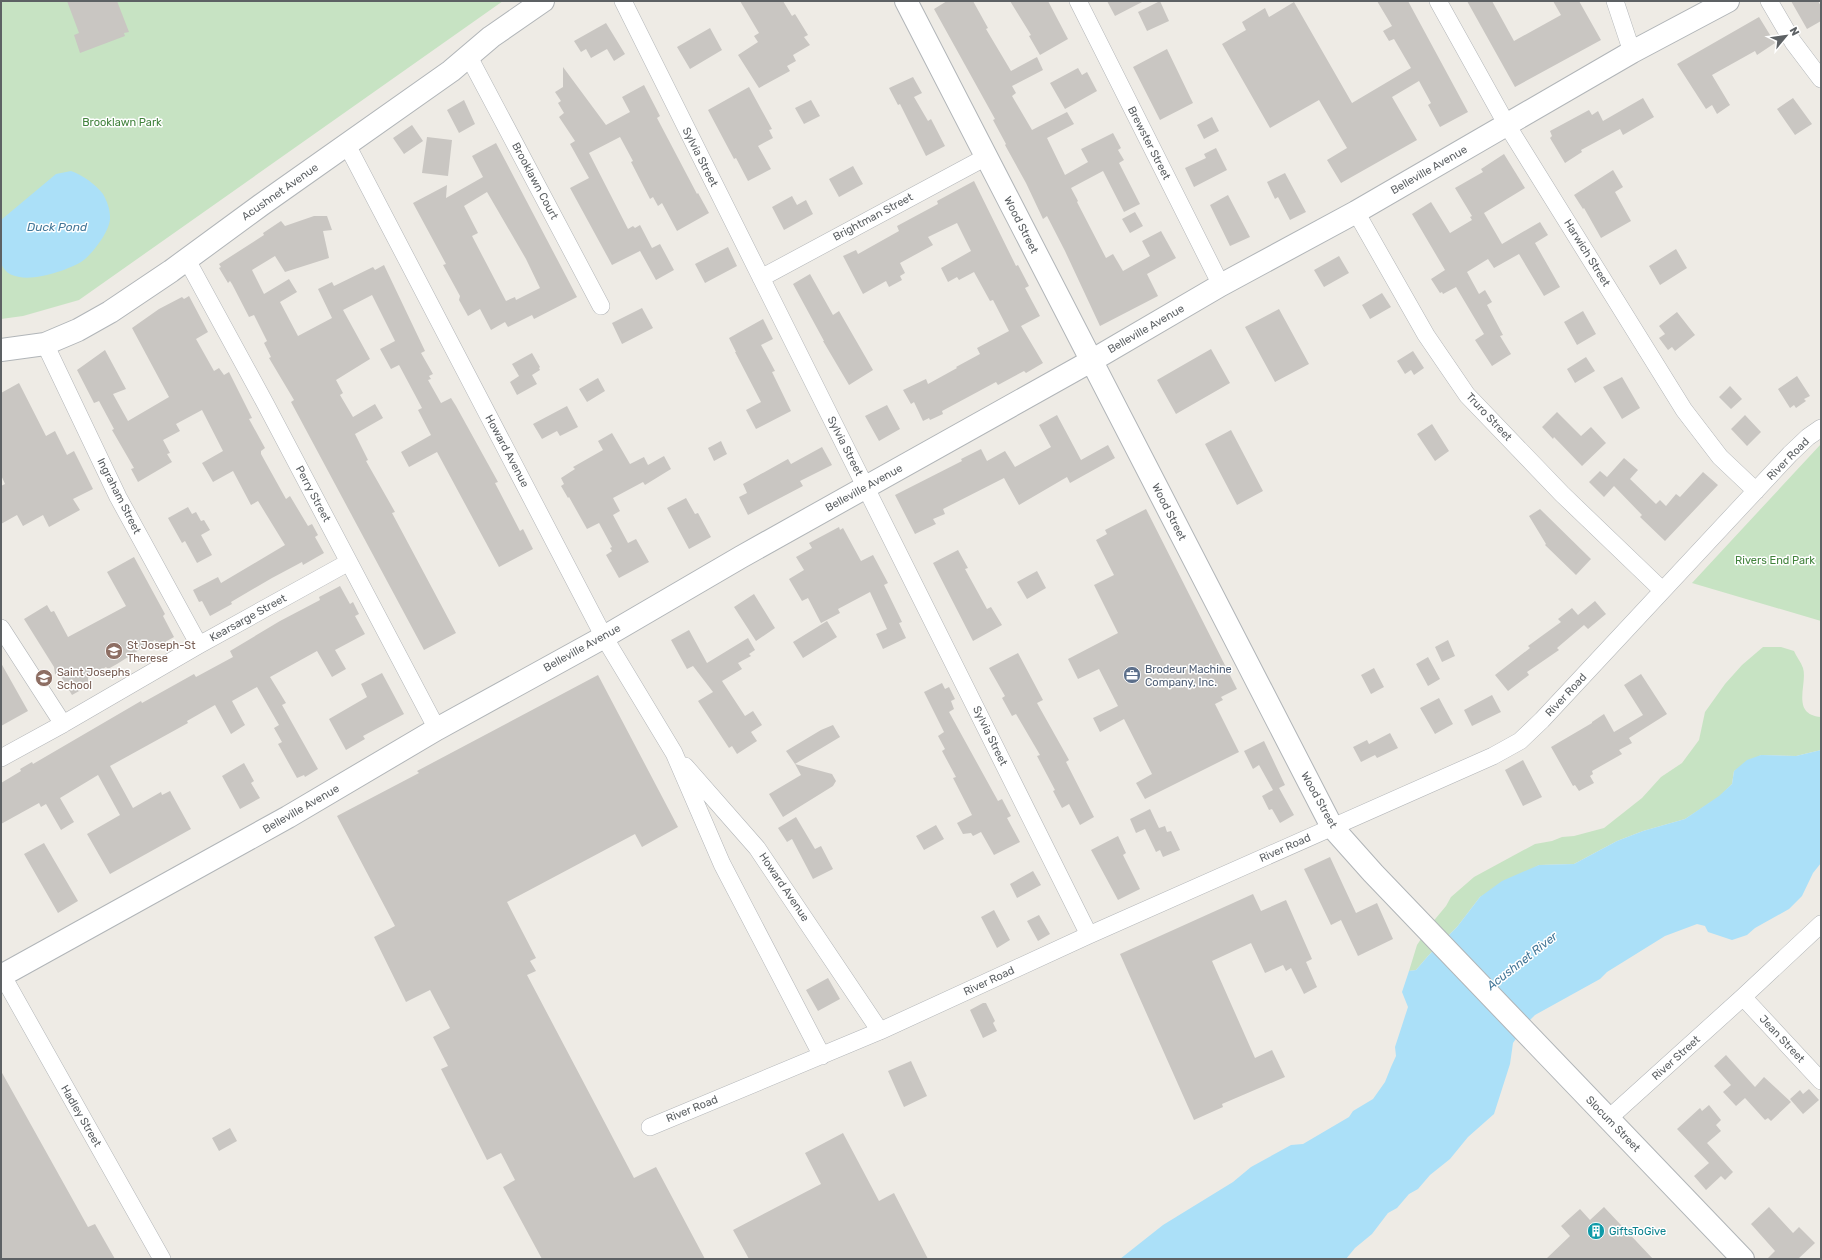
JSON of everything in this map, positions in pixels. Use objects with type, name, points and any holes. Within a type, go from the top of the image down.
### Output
[{"type":"main road","name":"Acushnet Avenue","points":[[1,350],[45,344],[73,332],[110,312],[187,260],[543,1]]},
{"type":"main road","name":"Wood Street","points":[[906,1],[1332,827],[1373,873],[1483,988]]},
{"type":"main road","name":"Belleville Avenue","points":[[2,975],[288,817],[437,729],[604,637],[866,487],[1091,361],[1221,285],[1356,212],[1632,52],[1728,1]]},
{"type":"main road","name":"Slocum Street","points":[[1483,988],[1743,1259]]},
{"type":"street","name":"Sylvia Street","points":[[623,1],[1089,935]]},
{"type":"street","name":"Brewster Street","points":[[1078,1],[1221,285]]},
{"type":"street","name":"Harwich Street","points":[[1438,1],[1507,125],[1684,410],[1720,457],[1756,491]]},
{"type":"street","points":[[1615,1],[1632,52]]},
{"type":"street","points":[[1769,1],[1793,42],[1821,79]]},
{"type":"street","name":"Brooklawn Court","points":[[468,57],[601,306]]},
{"type":"street","name":"Howard Avenue","points":[[347,145],[604,637],[674,753],[722,864],[822,1056]]},
{"type":"street","name":"Brightman Street","points":[[761,278],[986,157]]},
{"type":"street","name":"Truro Street","points":[[1356,212],[1426,335],[1467,395],[1562,494],[1662,590]]},
{"type":"street","name":"Perry Street","points":[[187,260],[266,403],[437,729]]},
{"type":"street","name":"Ingraham Street","points":[[45,344],[118,496],[199,645]]},
{"type":"street","name":"River Road","points":[[650,1127],[880,1031],[1089,935],[1493,756],[1520,741],[1542,720],[1790,454],[1808,437],[1821,428]]},
{"type":"street","name":"Kearsarge Street","points":[[1,758],[63,724],[199,645],[349,562]]},
{"type":"street","points":[[1,628],[63,724]]},
{"type":"street","name":"Howard Avenue","points":[[674,753],[757,848],[880,1031]]},
{"type":"street","name":"River Street","points":[[1608,1119],[1821,924]]},
{"type":"street","name":"Hadley Street","points":[[2,975],[162,1259]]},
{"type":"street","name":"Jean Street","points":[[1743,997],[1821,1081]]},
{"type":"green space","name":"Brooklawn Park","points":[[1,1],[503,1],[79,300],[23,316],[1,319]]},
{"type":"green space","name":"Rivers End Park","points":[[1821,444],[1821,621],[1692,583]]},
{"type":"green space","points":[[1763,647],[1781,647],[1794,651],[1803,668],[1803,704],[1806,710],[1812,715],[1821,717],[1821,750],[1796,756],[1761,755],[1734,771],[1732,784],[1719,797],[1685,819],[1643,831],[1617,841],[1574,864],[1539,865],[1480,897],[1457,927],[1416,970],[1409,971],[1417,945],[1431,924],[1446,906],[1451,897],[1474,877],[1535,844],[1604,828],[1642,798],[1661,777],[1682,763],[1699,740],[1705,712],[1725,684],[1742,665]]},
{"type":"water","name":"Duck Pond","points":[[71,171],[93,183],[103,194],[107,202],[110,214],[109,222],[100,242],[81,262],[51,274],[26,278],[15,276],[6,271],[1,263],[1,220],[56,174]]},
{"type":"water","name":"Acushnet River","points":[[1821,750],[1821,863],[1813,873],[1802,896],[1789,909],[1755,928],[1747,935],[1732,940],[1708,932],[1705,926],[1697,924],[1665,936],[1607,972],[1600,979],[1535,1015],[1526,1024],[1513,1043],[1510,1064],[1494,1114],[1468,1137],[1450,1159],[1430,1175],[1418,1189],[1409,1194],[1397,1208],[1388,1213],[1372,1234],[1355,1248],[1346,1259],[1120,1259],[1163,1225],[1233,1182],[1251,1167],[1291,1145],[1303,1144],[1349,1117],[1353,1111],[1373,1099],[1385,1082],[1396,1056],[1395,1047],[1408,1007],[1402,992],[1409,971],[1416,970],[1457,927],[1480,897],[1502,881],[1539,865],[1574,864],[1617,841],[1643,831],[1685,819],[1719,796],[1732,784],[1734,771],[1747,760],[1761,755],[1796,756]]},
{"type":"building","points":[[67,1],[117,1],[129,32],[124,33],[125,36],[80,53],[74,35],[79,33]]},
{"type":"building","points":[[740,1],[783,1],[792,16],[795,14],[808,35],[804,37],[810,45],[793,55],[796,61],[787,66],[790,71],[759,88],[738,55],[758,42],[754,36],[759,33]]},
{"type":"building","points":[[947,1],[973,1],[988,28],[986,29],[1011,71],[1037,57],[1043,70],[1012,86],[1016,93],[1012,96],[1032,130],[1067,112],[1074,124],[1047,138],[1065,175],[1088,162],[1081,149],[1113,133],[1121,148],[1118,150],[1124,160],[1119,163],[1140,204],[1124,212],[1103,171],[1071,188],[1106,258],[1113,254],[1123,271],[1150,256],[1142,241],[1161,231],[1176,258],[1147,274],[1158,296],[1100,326],[1047,216],[1043,219],[993,120],[995,119],[934,9]]},
{"type":"building","points":[[1010,1],[1048,1],[1068,39],[1040,55],[1029,36],[1031,35]]},
{"type":"building","points":[[1107,1],[1144,1],[1115,16]]},
{"type":"building","points":[[1160,1],[1169,21],[1147,31],[1138,12]]},
{"type":"building","points":[[1377,1],[1408,1],[1468,112],[1440,127],[1428,105],[1431,103],[1419,81],[1392,97],[1417,140],[1341,183],[1327,160],[1347,148],[1319,100],[1270,128],[1222,44],[1246,30],[1242,22],[1265,8],[1269,17],[1294,2],[1352,103],[1411,68],[1394,39],[1389,41],[1383,31],[1392,26]]},
{"type":"building","points":[[1467,1],[1492,1],[1514,41],[1561,15],[1553,1],[1579,1],[1601,40],[1515,87]]},
{"type":"building","points":[[1791,1],[1818,1],[1821,6],[1821,21],[1807,29]]},
{"type":"building","points":[[1759,17],[1775,43],[1757,55],[1755,51],[1712,75],[1730,105],[1717,114],[1712,105],[1706,109],[1677,64]]},
{"type":"building","points":[[606,23],[625,54],[614,61],[607,49],[591,58],[586,49],[581,52],[574,41]]},
{"type":"building","points":[[710,28],[722,50],[690,69],[677,47]]},
{"type":"building","points":[[1167,49],[1193,103],[1160,120],[1133,67]]},
{"type":"building","points":[[563,67],[606,125],[630,112],[622,97],[644,85],[660,116],[657,118],[697,194],[698,193],[709,213],[677,231],[662,203],[658,206],[653,197],[650,199],[631,162],[633,161],[620,137],[589,153],[628,229],[633,226],[635,228],[640,225],[652,248],[660,244],[674,270],[656,280],[640,251],[612,265],[570,188],[589,178],[570,144],[575,141],[559,117],[564,113],[558,103],[561,101],[555,92],[563,87]]},
{"type":"building","points":[[1078,68],[1082,75],[1087,72],[1097,91],[1065,109],[1050,83]]},
{"type":"building","points":[[913,77],[922,93],[914,97],[928,121],[931,119],[945,146],[926,156],[900,104],[898,105],[889,88]]},
{"type":"building","points":[[749,87],[772,129],[769,130],[773,138],[758,146],[771,169],[748,181],[736,158],[734,159],[708,110]]},
{"type":"building","points":[[1643,98],[1654,117],[1623,135],[1620,129],[1581,150],[1582,152],[1565,163],[1550,138],[1552,136],[1550,131],[1589,110],[1592,115],[1598,111],[1603,121]]},
{"type":"building","points":[[1793,98],[1812,124],[1795,135],[1777,109]]},
{"type":"building","points":[[464,100],[475,124],[459,133],[447,110]]},
{"type":"building","points":[[811,100],[820,116],[804,124],[795,108]]},
{"type":"building","points":[[1212,117],[1219,131],[1204,139],[1197,125]]},
{"type":"building","points":[[412,125],[423,141],[404,154],[393,138]]},
{"type":"building","points":[[427,137],[452,140],[448,176],[422,173]]},
{"type":"building","points":[[496,143],[577,297],[534,319],[532,315],[508,327],[505,322],[491,330],[480,309],[468,316],[459,300],[460,296],[443,265],[446,264],[413,203],[447,185],[446,198],[483,177],[472,156]],"holes":[[[487,192],[526,259],[540,288],[516,300],[515,297],[506,301],[472,236],[478,233],[464,206]]]},
{"type":"building","points":[[1216,148],[1227,170],[1194,187],[1185,168],[1206,158],[1204,154]]},
{"type":"building","points":[[1504,154],[1525,188],[1484,213],[1502,244],[1540,222],[1548,235],[1535,243],[1560,287],[1544,296],[1519,254],[1494,268],[1488,259],[1467,272],[1479,294],[1485,290],[1492,302],[1487,305],[1503,335],[1500,336],[1511,354],[1492,366],[1475,340],[1484,334],[1456,287],[1443,294],[1442,292],[1440,293],[1431,279],[1445,270],[1412,214],[1431,202],[1450,233],[1472,220],[1470,217],[1472,216],[1455,188],[1483,172],[1481,169]]},
{"type":"building","points":[[853,166],[863,184],[839,197],[829,179]]},
{"type":"building","points":[[1613,170],[1623,187],[1615,192],[1631,221],[1601,238],[1584,208],[1583,209],[1574,195]]},
{"type":"building","points":[[1285,173],[1306,212],[1290,220],[1278,197],[1275,199],[1267,182]]},
{"type":"building","points":[[974,181],[1016,266],[1018,265],[1029,286],[1025,288],[1040,316],[1021,326],[1043,363],[1026,373],[1024,371],[998,385],[996,382],[942,411],[943,414],[930,420],[929,418],[923,421],[914,402],[911,404],[903,390],[926,379],[928,384],[957,368],[956,367],[980,354],[977,348],[1009,331],[993,300],[990,301],[974,272],[959,280],[957,277],[948,282],[941,268],[971,251],[957,223],[928,237],[933,245],[900,263],[905,273],[900,276],[902,280],[889,287],[886,281],[863,294],[843,256],[856,250],[858,254],[899,231],[897,226],[938,204],[937,201]]},
{"type":"building","points":[[1228,195],[1250,237],[1230,246],[1210,205]]},
{"type":"building","points":[[792,196],[797,205],[806,200],[813,214],[784,230],[772,207]]},
{"type":"building","points":[[1135,212],[1143,226],[1130,233],[1122,219]]},
{"type":"building","points":[[314,216],[327,216],[332,230],[323,231],[329,258],[285,272],[275,256],[252,270],[264,294],[289,279],[297,292],[280,302],[298,336],[332,318],[318,289],[332,282],[334,286],[373,267],[375,270],[384,265],[425,351],[421,353],[433,374],[429,376],[431,379],[428,380],[441,403],[451,398],[456,406],[498,482],[495,483],[520,531],[523,529],[533,549],[499,567],[437,452],[409,467],[401,452],[431,435],[418,410],[422,408],[399,365],[391,369],[380,349],[395,341],[372,295],[343,310],[370,359],[336,380],[343,393],[340,395],[353,417],[375,404],[383,418],[355,434],[368,460],[366,461],[395,512],[392,513],[456,633],[424,650],[291,402],[294,400],[269,358],[271,357],[264,343],[267,341],[254,315],[249,317],[232,284],[230,281],[228,283],[219,268],[221,267],[219,264],[264,235],[263,233],[281,221],[285,226]]},
{"type":"building","points":[[728,247],[737,266],[705,283],[695,264]]},
{"type":"building","points":[[1676,249],[1687,268],[1660,285],[1649,266]]},
{"type":"building","points":[[1339,256],[1349,273],[1324,287],[1314,270]]},
{"type":"building","points":[[810,274],[833,315],[839,311],[873,370],[849,385],[823,341],[793,284]]},
{"type":"building","points":[[1382,293],[1391,307],[1370,319],[1362,305]]},
{"type":"building","points":[[189,296],[208,332],[196,339],[214,371],[219,368],[224,375],[229,372],[252,418],[249,419],[265,448],[261,451],[261,454],[286,499],[290,496],[308,526],[312,524],[318,535],[315,537],[324,553],[303,565],[302,562],[272,578],[231,602],[232,604],[210,616],[202,601],[199,602],[193,590],[218,577],[221,583],[285,545],[258,501],[251,505],[233,471],[213,482],[202,463],[223,451],[202,410],[176,424],[180,431],[163,440],[170,453],[167,454],[172,462],[138,482],[131,469],[134,468],[112,430],[114,429],[99,401],[94,403],[77,370],[105,350],[126,389],[113,394],[128,421],[169,397],[132,328],[159,309],[182,297],[184,299]]},
{"type":"building","points":[[642,308],[653,328],[622,344],[612,323]]},
{"type":"building","points":[[1279,309],[1309,364],[1275,382],[1245,327]]},
{"type":"building","points":[[1583,311],[1596,334],[1577,345],[1564,322]]},
{"type":"building","points":[[1677,312],[1695,335],[1675,351],[1672,347],[1668,350],[1659,338],[1665,334],[1659,326]]},
{"type":"building","points":[[763,319],[773,339],[761,345],[775,371],[772,372],[791,411],[756,429],[746,410],[761,402],[729,338]]},
{"type":"building","points":[[1211,349],[1230,383],[1176,414],[1157,380]]},
{"type":"building","points":[[1413,351],[1424,368],[1414,375],[1411,370],[1405,374],[1397,361]]},
{"type":"building","points":[[532,353],[540,367],[540,370],[532,375],[537,384],[517,395],[510,382],[519,376],[512,364]]},
{"type":"building","points":[[1586,357],[1595,371],[1575,383],[1567,369]]},
{"type":"building","points":[[1797,376],[1810,396],[1804,399],[1806,401],[1796,408],[1794,405],[1790,408],[1778,389]]},
{"type":"building","points":[[1622,377],[1640,408],[1622,419],[1603,387]]},
{"type":"building","points":[[598,378],[605,391],[587,402],[579,389]]},
{"type":"building","points":[[19,383],[46,436],[55,431],[67,455],[74,451],[93,489],[73,499],[80,510],[49,527],[43,515],[23,526],[17,515],[1,524],[1,486],[5,484],[1,475],[1,393]]},
{"type":"building","points":[[1730,386],[1742,399],[1731,409],[1719,397]]},
{"type":"building","points":[[887,405],[900,429],[879,441],[865,416]]},
{"type":"building","points":[[567,406],[578,427],[560,436],[557,431],[542,439],[533,424]]},
{"type":"building","points":[[1557,412],[1581,436],[1591,427],[1606,443],[1582,466],[1554,437],[1553,439],[1542,427]]},
{"type":"building","points":[[1057,415],[1081,460],[1108,445],[1115,458],[1070,483],[1067,477],[1019,505],[1004,478],[943,509],[945,514],[933,519],[936,524],[915,534],[895,495],[962,461],[961,459],[981,449],[987,461],[1005,451],[1015,467],[1051,447],[1039,425]]},
{"type":"building","points":[[1745,415],[1761,432],[1747,446],[1731,429]]},
{"type":"building","points":[[1432,424],[1449,451],[1435,461],[1417,434]]},
{"type":"building","points":[[1231,430],[1263,491],[1237,505],[1205,444]]},
{"type":"building","points":[[612,433],[630,464],[644,457],[648,465],[664,456],[671,469],[645,485],[643,482],[613,498],[620,511],[613,515],[628,543],[636,539],[649,562],[619,578],[606,555],[612,551],[610,548],[612,547],[599,523],[587,529],[561,486],[564,484],[561,478],[575,469],[573,467],[603,450],[598,441]]},
{"type":"building","points":[[721,441],[727,454],[714,461],[708,448]]},
{"type":"building","points":[[822,447],[832,465],[800,481],[803,486],[748,515],[739,497],[747,493],[743,484],[788,459],[791,464]]},
{"type":"building","points":[[1624,458],[1638,470],[1630,479],[1656,504],[1660,500],[1666,506],[1676,494],[1680,497],[1703,472],[1718,485],[1665,541],[1640,517],[1642,515],[1614,486],[1604,497],[1589,482],[1600,471],[1607,477]]},
{"type":"building","points":[[686,498],[695,514],[698,513],[711,537],[689,549],[667,508]]},
{"type":"building","points":[[188,507],[192,514],[196,512],[201,521],[204,520],[210,530],[201,535],[212,555],[197,563],[185,541],[182,543],[168,518]]},
{"type":"building","points":[[1146,509],[1237,689],[1221,697],[1223,700],[1215,704],[1239,752],[1145,799],[1136,783],[1152,774],[1124,719],[1100,732],[1093,718],[1118,706],[1099,669],[1078,679],[1068,659],[1118,633],[1094,585],[1114,575],[1096,540],[1107,534],[1105,530]]},
{"type":"building","points":[[1540,509],[1591,559],[1576,575],[1545,545],[1546,544],[1529,516]]},
{"type":"building","points":[[839,527],[840,530],[843,528],[861,561],[873,555],[888,583],[884,585],[902,622],[899,623],[906,638],[883,649],[876,634],[887,629],[870,592],[838,609],[840,613],[821,623],[808,598],[802,601],[789,579],[804,570],[796,557],[812,548],[809,543]]},
{"type":"building","points":[[958,550],[968,568],[965,569],[987,609],[991,607],[1002,625],[973,641],[933,563]]},
{"type":"building","points":[[134,557],[165,614],[163,616],[174,637],[158,646],[155,640],[108,669],[106,667],[88,678],[88,686],[72,695],[60,675],[55,674],[54,667],[24,619],[47,605],[51,612],[54,611],[68,637],[126,606],[107,572]]},
{"type":"building","points":[[1037,571],[1046,588],[1027,599],[1017,582]]},
{"type":"building","points":[[340,586],[350,604],[353,602],[359,614],[355,616],[365,634],[335,650],[346,669],[332,677],[317,651],[270,677],[286,703],[282,705],[318,769],[305,777],[304,775],[297,778],[278,744],[282,742],[274,728],[279,725],[257,687],[232,701],[245,725],[231,734],[215,705],[187,721],[188,723],[110,766],[133,808],[161,792],[162,795],[170,791],[191,829],[110,874],[87,834],[120,815],[98,775],[60,798],[74,822],[61,830],[46,804],[41,807],[39,803],[1,824],[1,783],[21,771],[20,769],[32,762],[33,764],[141,701],[142,703],[194,674],[196,677],[233,657],[230,651],[280,621],[320,600],[319,597]]},
{"type":"building","points":[[754,594],[775,628],[756,641],[734,607]]},
{"type":"building","points":[[1595,601],[1606,614],[1588,629],[1584,625],[1557,648],[1559,650],[1527,672],[1529,675],[1508,691],[1495,675],[1530,648],[1528,646],[1561,622],[1558,619],[1572,608],[1578,615]]},
{"type":"building","points":[[827,621],[837,637],[803,658],[793,642]]},
{"type":"building","points":[[689,630],[707,663],[748,638],[755,650],[749,654],[751,656],[738,663],[742,669],[722,681],[745,716],[753,711],[762,725],[751,732],[757,741],[737,754],[732,746],[729,748],[698,701],[713,692],[693,666],[687,669],[671,640]]},
{"type":"building","points":[[1448,640],[1455,656],[1442,662],[1435,647]]},
{"type":"building","points":[[1018,653],[1043,700],[1037,703],[1069,760],[1066,762],[1094,817],[1080,825],[1069,804],[1062,808],[1053,791],[1055,790],[1037,756],[1040,755],[1016,714],[1012,716],[1002,698],[1005,696],[989,668]]},
{"type":"building","points":[[1428,657],[1440,679],[1428,686],[1416,664]]},
{"type":"building","points":[[1,663],[28,711],[1,726]]},
{"type":"building","points":[[1374,668],[1384,687],[1371,694],[1361,675]]},
{"type":"building","points":[[382,673],[404,714],[363,736],[365,739],[346,750],[329,719],[367,697],[361,684]]},
{"type":"building","points":[[1641,674],[1667,714],[1629,738],[1632,743],[1619,750],[1622,754],[1592,771],[1593,774],[1590,776],[1594,783],[1579,791],[1575,785],[1573,786],[1551,747],[1592,723],[1604,714],[1614,732],[1643,715],[1624,685]]},
{"type":"building","points":[[598,675],[678,827],[642,847],[635,834],[507,902],[536,958],[530,961],[536,971],[527,975],[634,1178],[656,1167],[705,1259],[542,1259],[503,1187],[515,1180],[501,1153],[487,1160],[441,1069],[448,1066],[433,1037],[450,1028],[430,990],[406,1002],[374,937],[395,926],[337,816],[419,773],[417,771]]},
{"type":"building","points":[[942,683],[945,689],[949,687],[955,699],[951,701],[954,709],[949,712],[998,801],[1002,799],[1011,816],[1007,818],[1020,842],[994,855],[981,832],[973,836],[971,833],[963,834],[957,823],[972,815],[953,778],[956,777],[942,751],[945,749],[938,736],[944,732],[924,692]]},
{"type":"building","points":[[1492,695],[1501,712],[1472,726],[1464,710]]},
{"type":"building","points":[[1439,698],[1453,724],[1435,734],[1420,708]]},
{"type":"building","points":[[833,725],[840,737],[795,764],[786,751],[821,730]]},
{"type":"building","points":[[1390,733],[1398,748],[1377,758],[1375,755],[1361,762],[1353,747],[1367,740],[1369,744]]},
{"type":"building","points":[[1264,741],[1285,785],[1279,788],[1294,815],[1280,823],[1272,809],[1269,810],[1262,796],[1273,790],[1259,765],[1253,769],[1244,751]]},
{"type":"building","points":[[1523,760],[1542,797],[1523,806],[1505,770]]},
{"type":"building","points":[[244,763],[254,781],[251,783],[260,798],[240,809],[222,776]]},
{"type":"building","points":[[795,764],[832,774],[836,781],[833,786],[783,817],[769,794],[801,775]]},
{"type":"building","points":[[1150,809],[1159,828],[1165,826],[1167,832],[1171,831],[1180,850],[1163,857],[1160,850],[1156,852],[1145,829],[1136,833],[1130,819]]},
{"type":"building","points":[[796,817],[815,849],[821,846],[833,869],[813,879],[792,839],[787,842],[778,828]]},
{"type":"building","points":[[936,825],[944,839],[924,850],[916,836]]},
{"type":"building","points":[[1118,836],[1126,853],[1123,855],[1140,889],[1118,900],[1091,850]]},
{"type":"building","points":[[44,843],[78,901],[58,913],[24,854]]},
{"type":"building","points":[[1330,857],[1356,913],[1377,903],[1393,939],[1358,956],[1341,920],[1331,925],[1304,869]]},
{"type":"building","points":[[1033,871],[1041,885],[1017,898],[1010,884]]},
{"type":"building","points":[[1253,894],[1261,911],[1286,900],[1312,959],[1306,962],[1317,987],[1304,994],[1291,968],[1286,971],[1283,965],[1265,973],[1251,943],[1212,961],[1255,1058],[1272,1050],[1285,1077],[1222,1104],[1223,1107],[1194,1120],[1120,954]]},
{"type":"building","points":[[994,910],[1010,940],[997,948],[981,917]]},
{"type":"building","points":[[1039,915],[1050,934],[1038,941],[1027,921]]},
{"type":"building","points":[[828,978],[840,999],[818,1011],[806,990]]},
{"type":"building","points":[[983,1003],[986,1003],[995,1021],[993,1023],[997,1031],[983,1038],[970,1010]]},
{"type":"building","points":[[1726,1055],[1755,1087],[1764,1077],[1791,1102],[1771,1121],[1768,1118],[1765,1120],[1745,1098],[1736,1106],[1723,1092],[1731,1085],[1714,1066]]},
{"type":"building","points":[[911,1061],[927,1096],[904,1107],[888,1071]]},
{"type":"building","points":[[1,1071],[88,1227],[95,1224],[115,1259],[1,1259]]},
{"type":"building","points":[[1809,1089],[1819,1100],[1803,1114],[1790,1099],[1800,1090],[1803,1094]]},
{"type":"building","points":[[1709,1105],[1721,1120],[1716,1125],[1721,1131],[1707,1143],[1733,1172],[1725,1180],[1721,1176],[1706,1190],[1694,1176],[1709,1163],[1677,1129],[1700,1108],[1702,1111]]},
{"type":"building","points":[[230,1128],[237,1141],[219,1151],[212,1138]]},
{"type":"building","points":[[843,1133],[879,1201],[894,1193],[928,1259],[749,1259],[733,1230],[821,1184],[805,1153]]},
{"type":"building","name":"GiftsToGive","points":[[1604,1207],[1653,1259],[1546,1259],[1570,1236],[1561,1226],[1580,1209],[1590,1220]]},
{"type":"building","points":[[1769,1207],[1793,1233],[1799,1227],[1815,1243],[1798,1259],[1767,1259],[1775,1251],[1751,1224]]},
{"type":"place","name":"St Joseph-St Therese","points":[[114,651]]},
{"type":"place","name":"Brodeur Machine Company, Inc.","points":[[1132,675]]},
{"type":"place","name":"Saint Josephs School","points":[[44,678]]},
{"type":"place","name":"GiftsToGive","points":[[1596,1231]]}]
